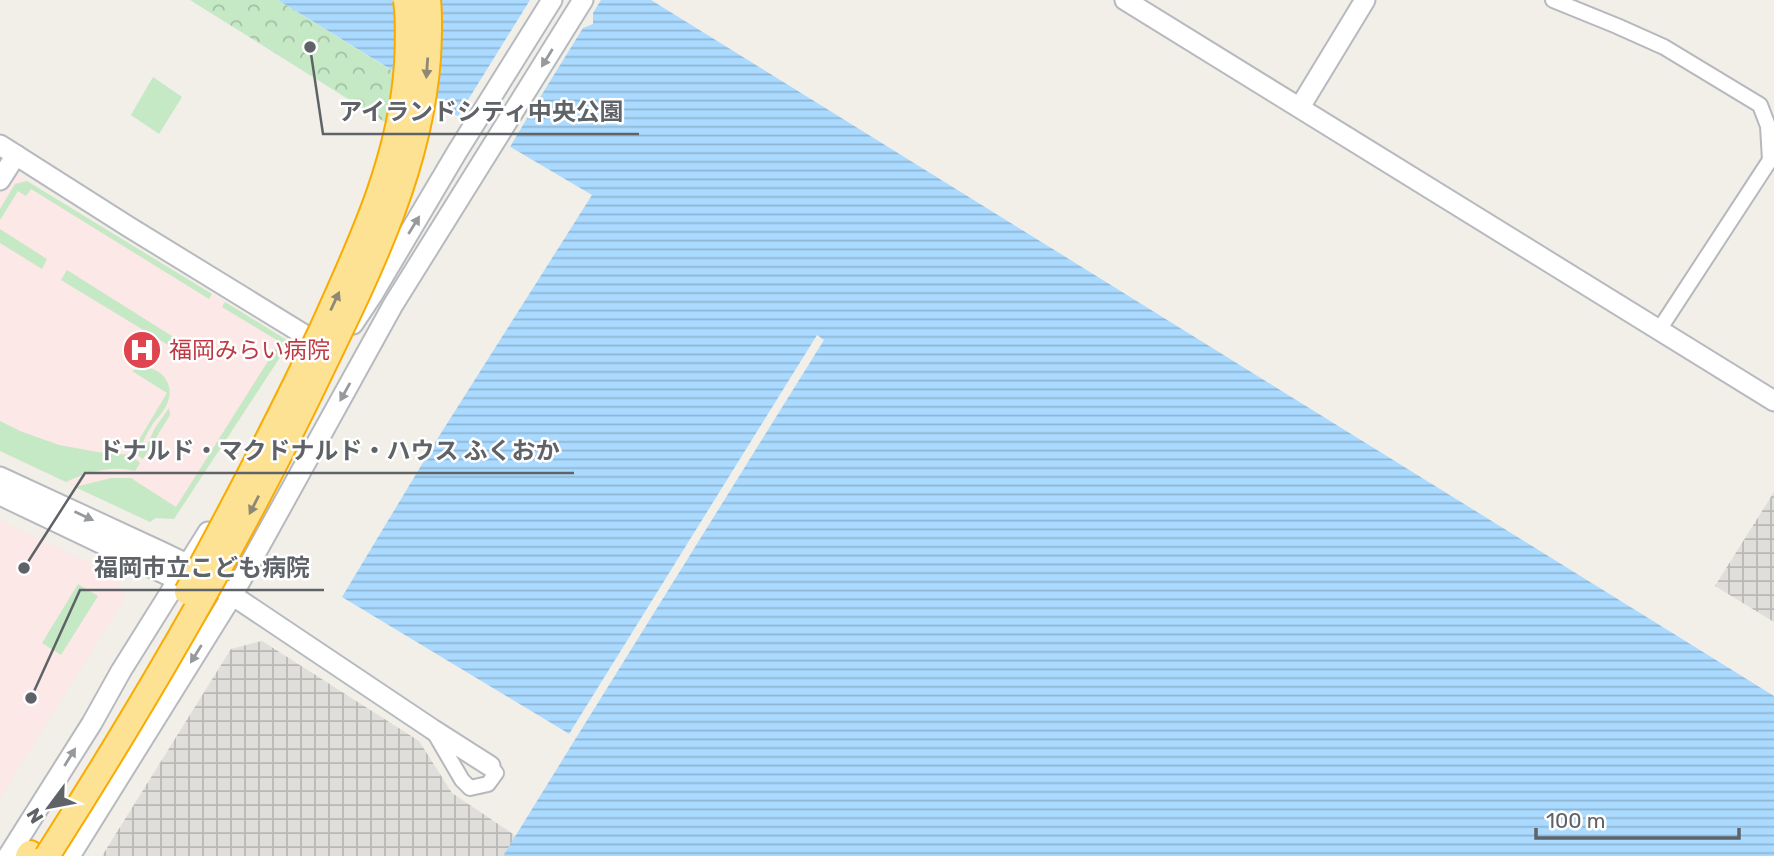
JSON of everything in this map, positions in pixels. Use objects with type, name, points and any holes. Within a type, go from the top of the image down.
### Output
[{"type":"highway","points":[[28,855],[163,636],[291,395],[340,289],[383,185],[397,138],[406,73],[406,0]]},
{"type":"highway","points":[[28,855],[170,656],[241,530],[357,297],[400,194],[416,139],[426,76],[428,0]]},
{"type":"street","points":[[28,855],[183,572],[211,526],[373,294],[552,0]]},
{"type":"street","points":[[70,856],[232,596],[393,305],[583,0]]},
{"type":"street","points":[[1125,0],[1774,401]]},
{"type":"street","points":[[1300,107],[1365,0]]},
{"type":"street","points":[[1553,0],[1664,47],[1760,104],[1768,127],[1770,160],[1659,330]]},
{"type":"street","points":[[0,180],[8,150],[152,242],[333,352]]},
{"type":"street","points":[[0,477],[232,596],[491,766],[496,773],[488,784],[470,788],[462,780],[432,729]]},
{"type":"street","points":[[0,495],[183,572]]},
{"type":"shaded area","name":"福岡みらい病院","points":[[0,164],[290,342],[174,519],[156,518],[150,522],[0,452]]},
{"type":"shaded area","points":[[1774,492],[1774,622],[1715,586]]},
{"type":"shaded area","points":[[0,520],[117,576],[125,598],[0,798]]},
{"type":"shaded area","points":[[262,641],[419,741],[452,793],[516,836],[503,856],[102,856],[231,649]]},
{"type":"green space","points":[[190,0],[278,0],[423,90],[399,131]]},
{"type":"green space","points":[[153,77],[182,97],[159,134],[131,115]]},
{"type":"green space","points":[[27,181],[212,294],[209,299],[31,189],[26,196],[18,191],[0,220],[0,209],[15,184]]},
{"type":"green space","points":[[0,229],[47,259],[42,269],[0,243]]},
{"type":"green space","points":[[67,270],[183,343],[178,351],[61,280]]},
{"type":"green space","points":[[225,302],[290,342],[174,519],[156,518],[150,522],[75,487],[111,478],[131,478],[176,507],[280,342],[222,307]]},
{"type":"green space","points":[[148,367],[160,373],[170,390],[164,409],[143,442],[133,450],[167,393],[132,371]]},
{"type":"green space","points":[[169,408],[170,415],[143,459],[136,454],[147,445]]},
{"type":"green space","points":[[0,421],[59,445],[131,455],[140,463],[135,471],[100,470],[66,482],[0,451]]},
{"type":"green space","points":[[78,584],[98,596],[61,655],[42,643]]},
{"type":"water","points":[[278,0],[651,0],[1774,696],[1774,856],[503,856],[576,738],[342,597],[436,441],[592,195],[446,109],[442,101]]},
{"type":"pier","points":[[530,0],[601,0],[593,13],[593,24],[583,28],[539,99],[539,108],[529,115],[510,147],[458,116]]},
{"type":"pier","points":[[817,335],[824,340],[576,738],[569,734]]},
{"type":"place","name":"アイランドシティ中央公園","points":[[310,47]]},
{"type":"place","name":"福岡みらい病院","points":[[142,350]]},
{"type":"place","name":"ドナルド・マクドナルド・ハウス ふくおか","points":[[24,568]]},
{"type":"place","name":"福岡市立こども病院","points":[[31,698]]}]
